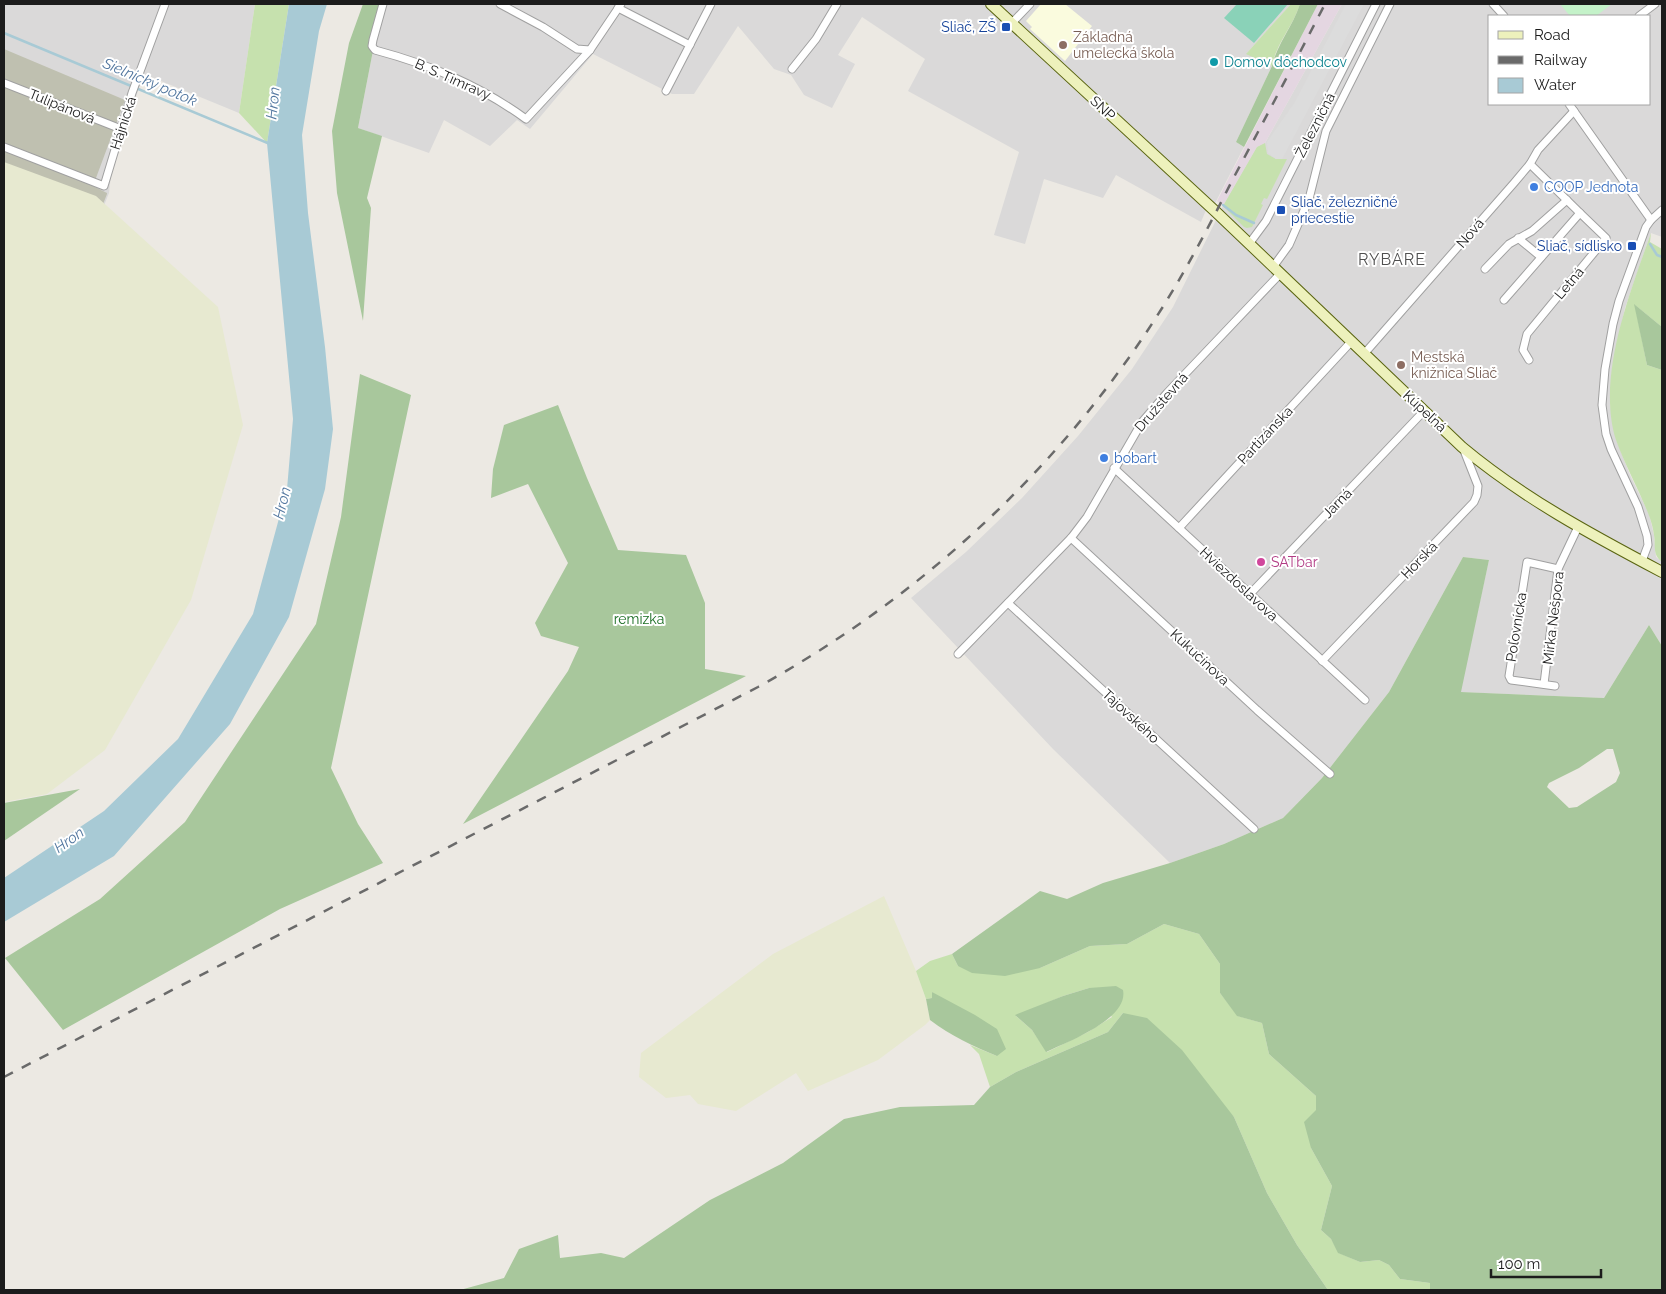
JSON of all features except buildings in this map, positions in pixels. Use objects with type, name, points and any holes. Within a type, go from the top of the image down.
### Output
[{"type":"street","name":"Hájnická","points":[[4,147],[104,186],[120,129],[165,4]]},
{"type":"street","name":"B. S. Timravy","points":[[384,4],[373,40],[372,46],[375,50],[432,67],[460,79],[492,96],[526,119],[590,50]]},
{"type":"street","points":[[500,4],[577,49],[590,50],[620,6],[690,45]]},
{"type":"street","points":[[666,92],[711,4]]},
{"type":"street","points":[[792,69],[812,44],[837,4]]},
{"type":"street","name":"SNP","points":[[990,4],[1216,212]]},
{"type":"street","points":[[1012,23],[1030,4]]},
{"type":"street","name":"Železničná","points":[[1250,244],[1266,221],[1376,4]]},
{"type":"street","name":"Železničná","points":[[1277,270],[1313,188],[1320,150],[1326,131],[1390,4]]},
{"type":"street","points":[[1493,4],[1503,15]]},
{"type":"street","points":[[1640,15],[1655,4]]},
{"type":"street","name":"Tulipánová","points":[[4,83],[120,129]]},
{"type":"street","points":[[1570,105],[1651,220]]},
{"type":"street","name":"Nová","points":[[1364,354],[1530,164],[1538,150],[1574,111]]},
{"type":"street","points":[[1504,300],[1580,212],[1530,164]]},
{"type":"street","points":[[1486,269],[1509,244],[1532,231],[1567,200]]},
{"type":"street","points":[[1642,561],[1648,545],[1647,536],[1638,507],[1611,449],[1603,417],[1602,390],[1610,339],[1619,300],[1646,227],[1662,210]]},
{"type":"street","name":"Kúpeľná","points":[[1216,212],[1462,447],[1526,496],[1578,527],[1662,572]]},
{"type":"street","name":"Letná","points":[[1529,360],[1523,350],[1527,334],[1606,238],[1580,212]]},
{"type":"street","points":[[1518,238],[1541,257]]},
{"type":"street","name":"Družstevná","points":[[958,654],[1071,538],[1087,516],[1134,434],[1152,410],[1277,270]]},
{"type":"street","name":"Partizánska","points":[[1179,528],[1351,342]]},
{"type":"street","name":"Jarná","points":[[1250,594],[1424,411]]},
{"type":"street","name":"Horská","points":[[1322,661],[1474,502],[1478,486],[1462,447]]},
{"type":"street","name":"Hviezdoslavova","points":[[1114,468],[1365,700]]},
{"type":"street","name":"Mirka Nešpora","points":[[1544,684],[1558,569],[1578,527]]},
{"type":"street","name":"Kukučínova","points":[[1071,538],[1257,710],[1330,774]]},
{"type":"street","name":"Poľovnícka","points":[[1555,686],[1511,680],[1509,676],[1527,562],[1558,569]]},
{"type":"street","name":"Tajovského","points":[[1008,603],[1254,829]]},
{"type":"shaded area","points":[[4,4],[255,4],[239,113],[144,74],[112,165],[109,193],[97,223],[4,190]]},
{"type":"shaded area","points":[[382,4],[1291,4],[1247,53],[1272,66],[1236,142],[1244,147],[1210,213],[1206,210],[1201,222],[1116,175],[1103,198],[1044,179],[1025,244],[994,235],[1019,152],[908,91],[925,59],[862,17],[838,55],[855,64],[832,108],[804,95],[791,75],[774,69],[738,26],[694,94],[672,94],[593,54],[530,129],[517,120],[490,146],[444,120],[429,153],[358,128]]},
{"type":"shaded area","name":"Základná umelecká škola","points":[[1041,4],[1065,4],[1092,26],[1065,61],[1030,29],[1032,27],[1026,21]]},
{"type":"shaded area","points":[[1318,4],[1342,4],[1265,143],[1257,147],[1223,206],[1217,201]]},
{"type":"shaded area","points":[[1342,4],[1662,4],[1662,237],[1651,233],[1625,308],[1613,364],[1610,404],[1616,439],[1630,475],[1649,514],[1654,535],[1656,557],[1662,562],[1662,646],[1649,625],[1604,698],[1460,692],[1489,560],[1463,557],[1389,692],[1322,778],[1283,818],[1224,844],[1170,863],[1053,749],[911,598],[966,552],[1022,498],[1078,436],[1132,369],[1173,307],[1223,206],[1257,147],[1265,143]]},
{"type":"shaded area","points":[[1346,4],[1364,4],[1282,159],[1276,159],[1268,153],[1267,142],[1295,102]]},
{"type":"shaded area","points":[[4,49],[125,100],[93,186],[107,193],[96,222],[4,188]]},
{"type":"shaded area","points":[[4,162],[96,196],[218,307],[243,425],[191,600],[105,750],[47,794],[4,802]]},
{"type":"shaded area","points":[[884,896],[916,971],[926,999],[930,1020],[878,1060],[808,1091],[796,1073],[736,1111],[698,1104],[690,1095],[666,1098],[639,1077],[641,1053],[773,954]]},
{"type":"green space","points":[[255,4],[289,4],[267,143],[239,113]]},
{"type":"green space","points":[[363,4],[382,4],[358,128],[382,136],[367,198],[371,208],[363,321],[337,193],[332,131],[349,43]]},
{"type":"green space","points":[[1237,4],[1288,4],[1254,43],[1224,18]]},
{"type":"green space","points":[[1291,4],[1300,4],[1277,50],[1272,66],[1246,54]]},
{"type":"green space","points":[[1300,4],[1318,4],[1244,147],[1236,142]]},
{"type":"green space","points":[[1560,4],[1612,4],[1597,15],[1569,15]]},
{"type":"green space","points":[[1265,143],[1267,154],[1276,159],[1287,159],[1267,199],[1264,198],[1261,204],[1263,205],[1252,227],[1247,228],[1223,206],[1257,147]]},
{"type":"green space","points":[[1651,233],[1650,242],[1662,249],[1662,327],[1635,305],[1647,365],[1662,370],[1662,562],[1656,553],[1654,532],[1649,516],[1616,440],[1611,415],[1610,390],[1618,335],[1625,308]]},
{"type":"green space","points":[[1634,304],[1662,327],[1662,370],[1647,365]]},
{"type":"green space","points":[[360,374],[411,395],[331,768],[358,824],[383,863],[280,909],[63,1030],[5,958],[100,899],[185,822],[316,624],[341,517]]},
{"type":"green space","name":"remizka","points":[[558,405],[618,550],[686,555],[705,603],[705,669],[746,676],[463,824],[568,671],[579,647],[541,636],[535,623],[568,563],[528,484],[491,498],[493,469],[504,425]]},
{"type":"green space","points":[[1463,557],[1489,560],[1461,692],[1604,698],[1649,625],[1662,646],[1662,1290],[1430,1290],[1430,1283],[1400,1279],[1389,1265],[1379,1260],[1360,1262],[1338,1253],[1331,1239],[1321,1230],[1332,1186],[1311,1148],[1304,1122],[1316,1110],[1316,1096],[1269,1054],[1262,1023],[1237,1016],[1220,993],[1220,964],[1199,934],[1164,924],[1127,944],[1090,946],[1040,968],[1005,976],[972,973],[958,966],[952,954],[1040,891],[1067,899],[1103,883],[1170,863],[1224,844],[1283,818],[1322,778],[1389,692]],"holes":[[[1607,749],[1613,749],[1620,773],[1616,782],[1577,807],[1569,808],[1547,787],[1549,783],[1579,768]]]},
{"type":"green space","points":[[80,789],[4,841],[4,803]]},
{"type":"green space","points":[[1164,924],[1199,934],[1220,964],[1220,993],[1238,1016],[1262,1023],[1269,1054],[1316,1096],[1317,1110],[1311,1148],[1332,1186],[1321,1230],[1331,1239],[1339,1253],[1360,1262],[1379,1260],[1389,1265],[1400,1279],[1430,1283],[1430,1290],[1328,1290],[1297,1245],[1267,1193],[1234,1117],[1123,1013],[1108,1032],[1016,1072],[990,1087],[979,1054],[970,1045],[997,1056],[932,992],[932,998],[926,999],[916,971],[930,961],[952,954],[958,966],[1040,968],[1090,946],[1127,944]],"holes":[[[1089,988],[1112,1017],[1088,1032],[1047,1052],[1032,1030],[1016,1016],[1063,996]]]},
{"type":"green space","points":[[1116,986],[1123,990],[1122,1001],[1107,1020],[1081,1036],[1046,1052],[1032,1030],[1015,1015],[1089,988]]},
{"type":"green space","points":[[932,992],[997,1029],[1006,1049],[997,1056],[962,1040],[930,1020],[926,999],[932,998]]},
{"type":"green space","points":[[1123,1013],[1147,1018],[1182,1050],[1234,1117],[1267,1193],[1297,1245],[1328,1290],[460,1290],[504,1278],[519,1249],[558,1235],[560,1258],[601,1253],[624,1258],[710,1200],[783,1163],[844,1119],[900,1107],[974,1105],[990,1087],[1016,1072],[1108,1032]]},
{"type":"water","name":"Hron","points":[[289,4],[327,4],[319,31],[302,135],[308,213],[333,429],[325,489],[289,617],[230,724],[114,856],[4,922],[4,878],[104,811],[178,739],[253,614],[287,489],[293,419],[267,143]]},
{"type":"waterway","name":"Sielnický potok","points":[[4,33],[270,144]]},
{"type":"waterway","points":[[1223,205],[1236,215],[1254,223]]},
{"type":"waterway","points":[[1650,244],[1657,255],[1662,257]]},
{"type":"railway","points":[[4,1077],[758,687],[817,652],[929,572],[980,527],[1029,478],[1075,427],[1118,373],[1157,316],[1188,265],[1325,4]]},
{"type":"place","name":"Sliač, ZŠ","points":[[1006,27]]},
{"type":"place","name":"Základná umelecká škola","points":[[1063,45]]},
{"type":"place","name":"Domov dôchodcov","points":[[1214,62]]},
{"type":"place","name":"COOP Jednota","points":[[1534,187]]},
{"type":"place","name":"Sliač, železničné priecestie","points":[[1281,210]]},
{"type":"place","name":"Sliač, sídlisko","points":[[1632,246]]},
{"type":"place","name":"Mestská knižnica Sliač","points":[[1401,365]]},
{"type":"place","name":"bobart","points":[[1104,458]]},
{"type":"place","name":"SATbar","points":[[1261,562]]},
{"type":"district","name":"RYBÁRE","points":[[1392,259]]}]
